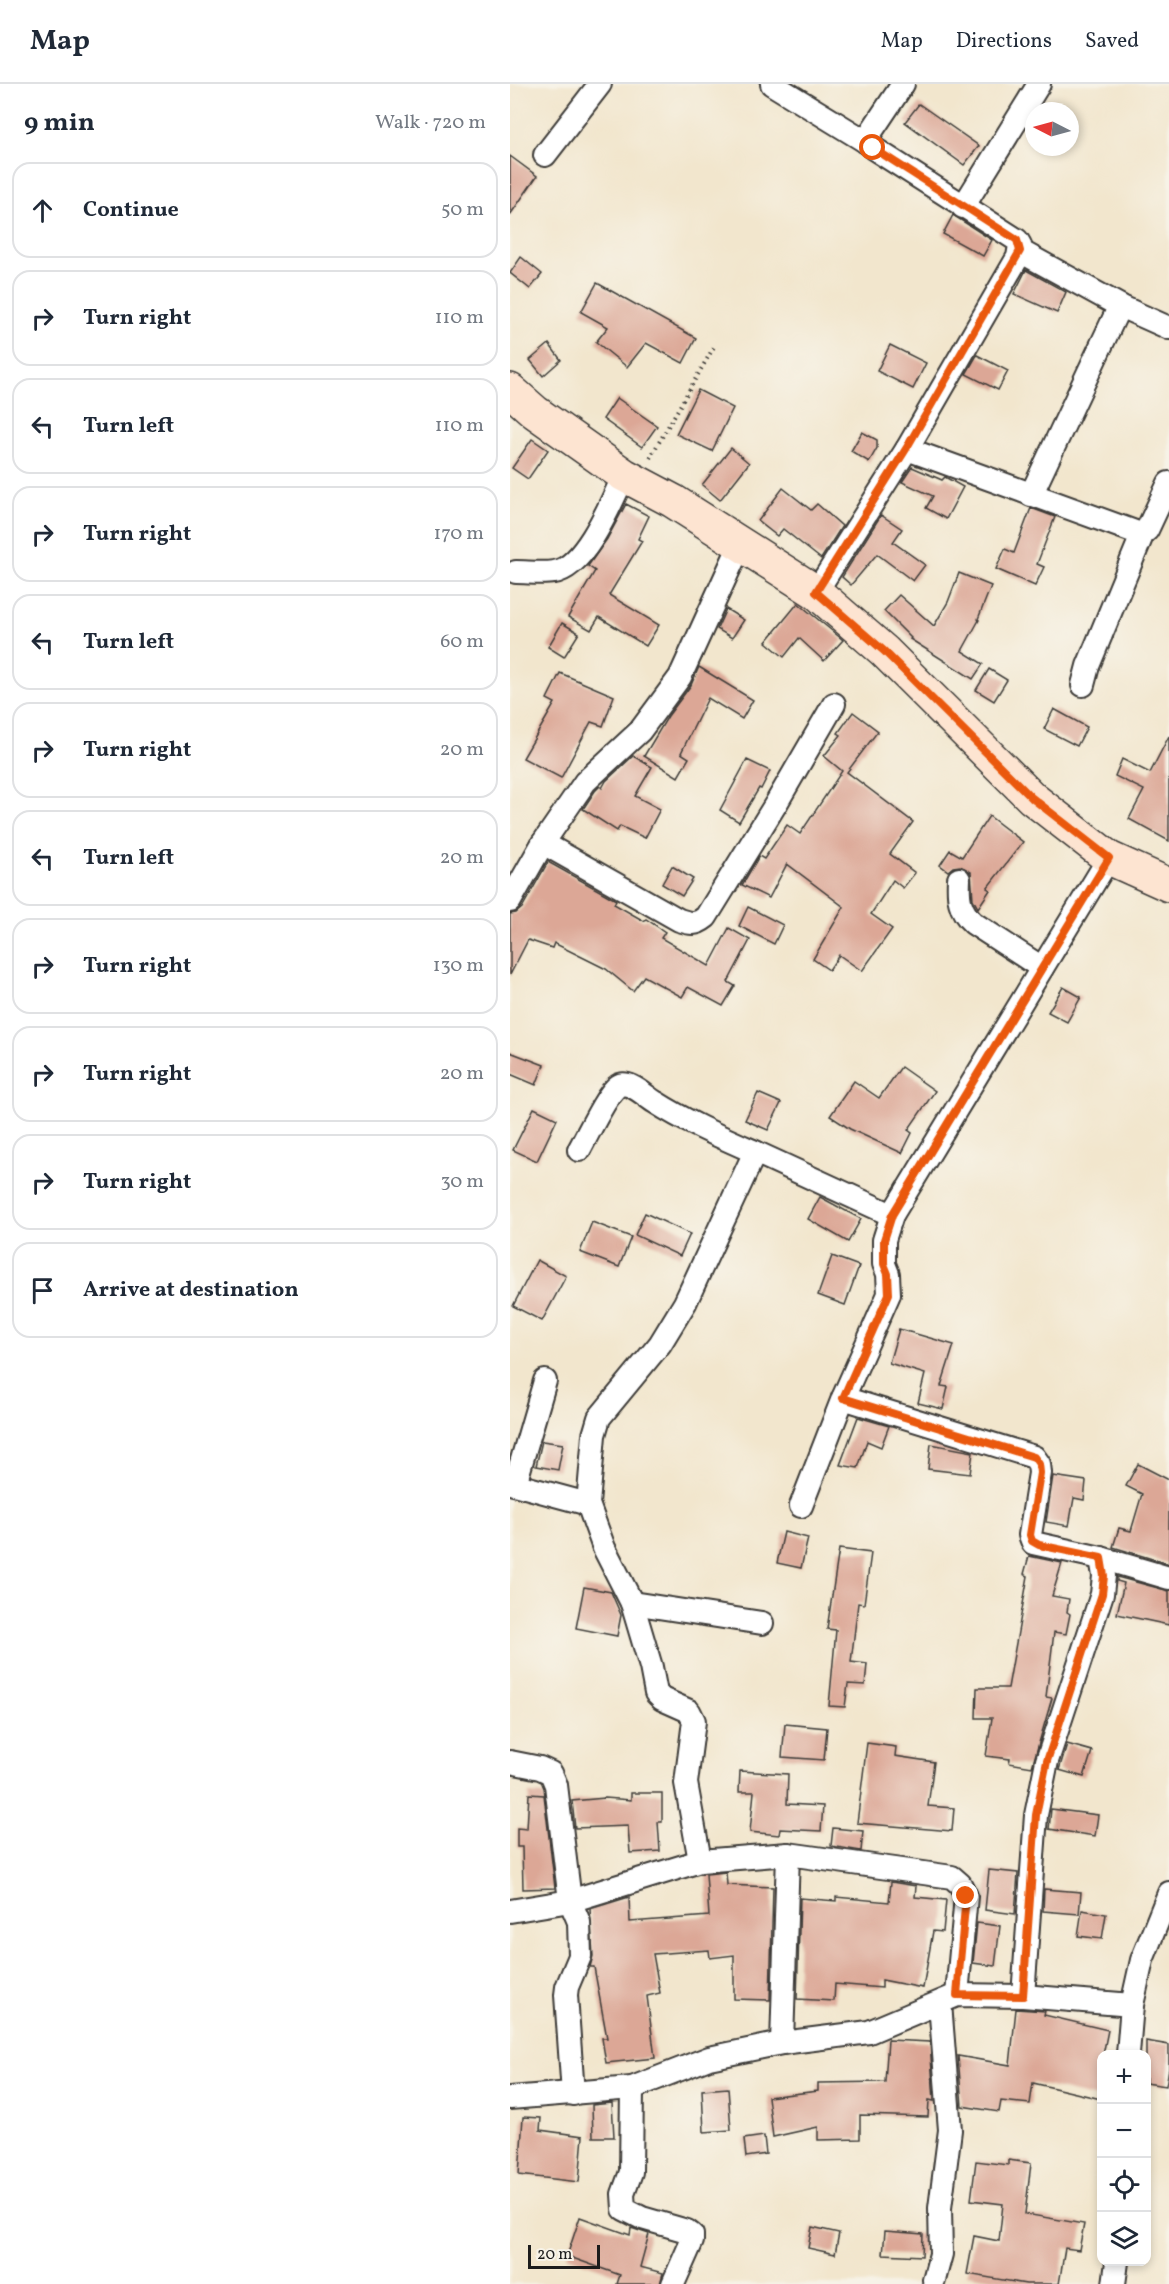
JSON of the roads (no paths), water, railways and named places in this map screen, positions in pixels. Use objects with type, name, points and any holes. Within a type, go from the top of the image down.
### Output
[{"type":"street","points":[[545,155],[600,84]]},
{"type":"street","points":[[865,141],[903,84]]},
{"type":"street","points":[[963,207],[1039,84]]},
{"type":"street","points":[[782,87],[963,207],[1017,240],[1020,251],[906,449],[816,592]]},
{"type":"street","points":[[1020,251],[1122,307],[1169,328]]},
{"type":"street","points":[[1031,495],[1116,314],[1122,307]]},
{"type":"street","points":[[510,390],[535,412],[630,478],[741,543],[816,592],[884,651],[1032,798],[1109,858],[1169,885]]},
{"type":"street","points":[[906,449],[1143,533]]},
{"type":"street","points":[[516,572],[556,572],[571,565],[596,534],[630,478]]},
{"type":"street","points":[[1083,685],[1088,666],[1143,533],[1147,530],[1169,483]]},
{"type":"street","points":[[510,901],[543,843],[585,782],[639,731],[680,677],[741,543]]},
{"type":"street","points":[[543,843],[679,920],[697,924],[706,917],[834,705]]},
{"type":"street","points":[[801,1506],[843,1398],[889,1294],[888,1274],[884,1264],[884,1240],[892,1215],[1109,858]]},
{"type":"street","points":[[959,879],[958,896],[964,914],[973,923],[1042,968]]},
{"type":"street","points":[[579,1150],[610,1095],[623,1085],[634,1088],[675,1114],[892,1215]]},
{"type":"street","points":[[700,1861],[686,1783],[694,1721],[689,1712],[662,1699],[656,1693],[651,1667],[632,1603],[604,1548],[588,1504],[594,1435],[599,1418],[660,1344],[685,1303],[755,1152]]},
{"type":"street","points":[[545,1381],[512,1484],[588,1504]]},
{"type":"street","points":[[843,1398],[1034,1457],[1039,1464],[1040,1473],[1030,1535],[1032,1541],[1039,1545],[1101,1558],[1169,1578]]},
{"type":"street","points":[[1023,1996],[1036,1815],[1047,1761],[1102,1594],[1104,1576],[1101,1558]]},
{"type":"street","points":[[632,1603],[762,1623]]},
{"type":"street","points":[[510,1762],[552,1773],[556,1785],[570,1901],[579,1922],[580,1956],[566,1995],[573,2094]]},
{"type":"street","points":[[782,2043],[788,1854]]},
{"type":"street","points":[[510,1911],[570,1901],[700,1861],[788,1854],[952,1877],[960,1884],[966,1896],[949,1999],[950,2130],[940,2208],[941,2254],[934,2280]]},
{"type":"street","points":[[1128,2050],[1132,2005],[1142,1960],[1169,1893]]},
{"type":"street","points":[[510,2098],[632,2088],[709,2058],[782,2043],[869,2032],[949,1999],[1023,1996],[1132,2005]]},
{"type":"street","points":[[632,2088],[631,2172],[623,2194],[624,2209],[642,2218],[687,2231],[692,2235],[692,2241],[673,2284]]},
{"type":"street","points":[[1114,2284],[1116,2266]]}]
